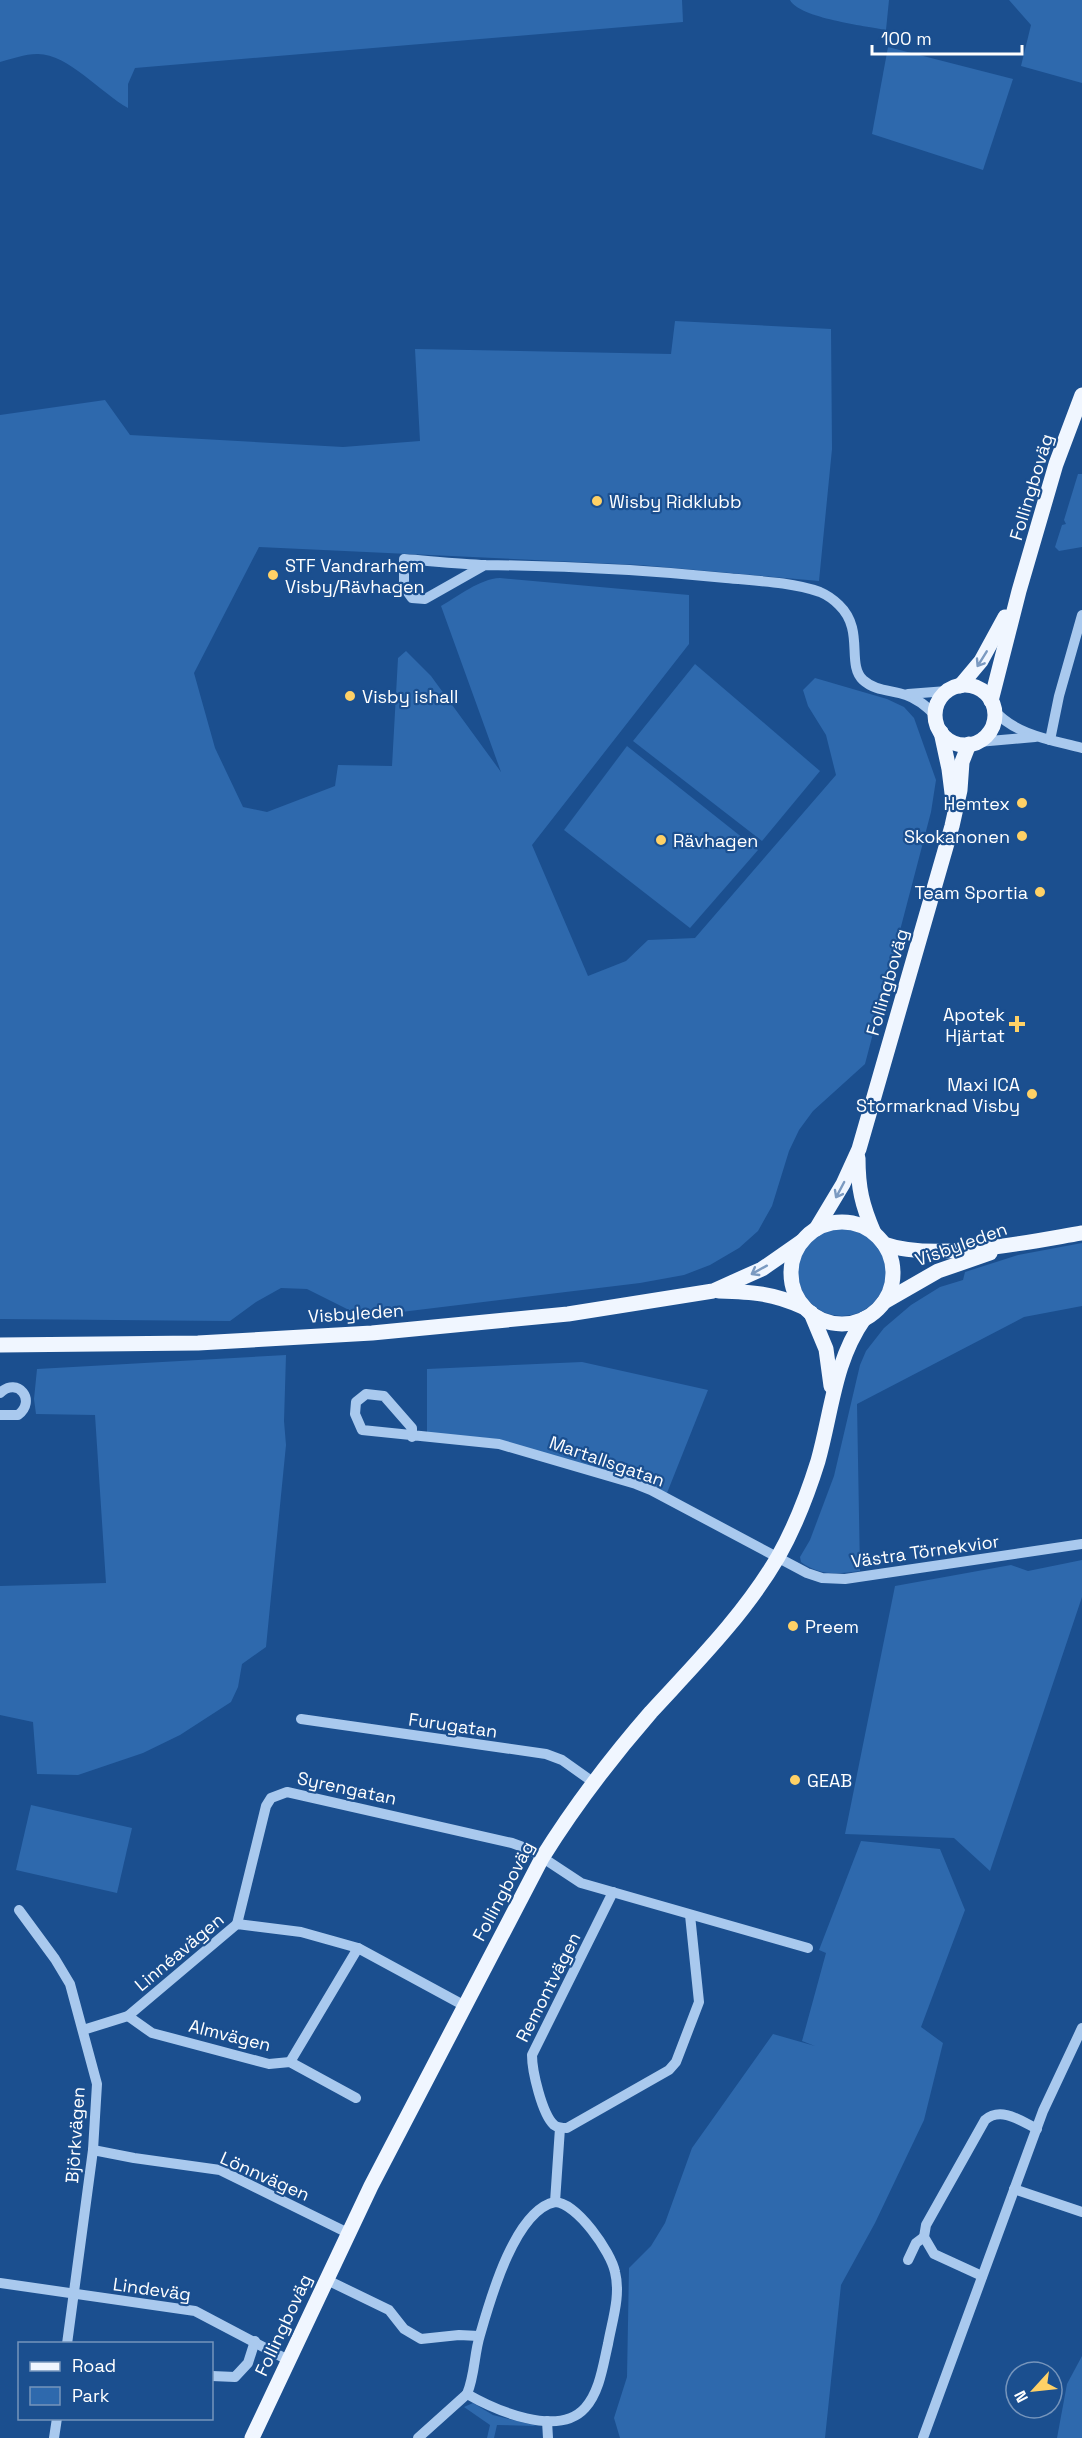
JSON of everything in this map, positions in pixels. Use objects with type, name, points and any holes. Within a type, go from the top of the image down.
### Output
[{"type":"main road","name":"Follingboväg","points":[[993,706],[1019,591],[1056,464],[1082,395]]},
{"type":"main road","name":"Follingboväg","points":[[954,688],[981,661],[1019,591]]},
{"type":"main road","points":[[954,688],[980,689],[993,706],[993,723],[990,730],[974,743],[955,743],[941,732],[935,715],[937,703],[954,688]]},
{"type":"main road","name":"Follingboväg","points":[[941,732],[952,785],[952,826]]},
{"type":"main road","name":"Follingboväg","points":[[816,1229],[843,1184],[859,1149],[952,826],[959,797],[962,762],[974,743]]},
{"type":"main road","name":"Follingboväg","points":[[859,1149],[858,1185],[863,1208],[874,1233]]},
{"type":"main road","points":[[835,1222],[849,1222],[874,1233],[884,1244],[892,1261],[892,1285],[884,1302],[864,1319],[846,1324],[834,1323],[808,1310],[796,1296],[791,1275],[792,1261],[801,1242],[816,1229],[835,1222]]},
{"type":"main road","name":"Visbyleden","points":[[884,1244],[915,1252],[1022,1243],[1082,1233]]},
{"type":"main road","name":"Visbyleden","points":[[713,1292],[762,1269],[801,1242]]},
{"type":"main road","name":"Visbyleden","points":[[884,1302],[938,1271],[1022,1243]]},
{"type":"main road","name":"Visbyleden","points":[[0,1345],[198,1343],[372,1333],[568,1314],[713,1292],[764,1293],[784,1298],[808,1310]]},
{"type":"main road","name":"Follingboväg","points":[[808,1310],[826,1349],[831,1395]]},
{"type":"main road","name":"Follingboväg","points":[[252,2438],[348,2233],[542,1858],[593,1782],[733,1621],[777,1558],[791,1532],[818,1461],[831,1395],[844,1352],[864,1319]]},
{"type":"street","points":[[485,565],[424,599],[412,598],[404,587],[404,559],[485,565],[575,566],[687,574],[777,583],[821,592],[840,605],[850,618],[855,634],[856,666],[863,680],[875,688],[905,694],[919,700],[935,715]]},
{"type":"street","points":[[1044,738],[1059,696],[1082,615]]},
{"type":"street","points":[[905,694],[954,688]]},
{"type":"street","points":[[993,706],[1005,721],[1044,738],[1082,748]]},
{"type":"street","points":[[974,743],[1044,738]]},
{"type":"street","points":[[0,1393],[8,1387],[18,1387],[27,1401],[26,1407],[18,1415],[0,1415]]},
{"type":"street","name":"Martallsgatan","points":[[412,1437],[412,1428],[384,1396],[366,1394],[356,1402],[355,1414],[362,1430],[412,1437],[499,1443],[636,1484],[777,1558]]},
{"type":"street","name":"Västra Törnekvior","points":[[777,1558],[814,1576],[837,1580],[1082,1544]]},
{"type":"street","name":"Furugatan","points":[[302,1719],[546,1754],[562,1760],[593,1782]]},
{"type":"street","name":"Syrengatan","points":[[237,1924],[267,1806],[271,1798],[283,1792],[512,1843],[531,1850],[542,1858]]},
{"type":"street","points":[[542,1858],[581,1882],[808,1948]]},
{"type":"street","name":"Remontvägen","points":[[560,2128],[555,2126],[545,2112],[532,2064],[532,2055],[613,1892]]},
{"type":"street","name":"Björkvägen","points":[[19,1910],[55,1959],[69,1984],[97,2084],[93,2150],[67,2342]]},
{"type":"street","points":[[555,2202],[560,2128],[567,2128],[659,2076],[676,2062],[699,2002],[690,1915]]},
{"type":"street","name":"Linnéavägen","points":[[83,2030],[128,2016],[237,1924],[301,1932],[358,1948],[465,2006]]},
{"type":"street","points":[[290,2062],[358,1948]]},
{"type":"street","name":"Almvägen","points":[[128,2016],[153,2033],[269,2064],[290,2062],[356,2098]]},
{"type":"street","points":[[923,2438],[1037,2129],[1082,2028]]},
{"type":"street","points":[[982,2276],[934,2254],[924,2237],[926,2225],[985,2120],[991,2115],[1000,2114],[1013,2117],[1037,2129]]},
{"type":"street","name":"Lönnvägen","points":[[93,2150],[220,2170],[348,2233]]},
{"type":"street","points":[[1014,2189],[1082,2212]]},
{"type":"street","points":[[418,2438],[467,2394],[474,2374],[479,2336],[500,2274],[515,2241],[532,2217],[542,2208],[555,2202],[568,2206],[604,2247],[615,2272],[617,2299],[599,2382],[590,2401],[578,2415],[559,2422],[494,2409],[467,2394]]},
{"type":"street","points":[[908,2260],[916,2243],[924,2237]]},
{"type":"street","points":[[325,2279],[389,2310],[404,2330],[421,2339],[459,2335],[479,2336]]},
{"type":"street","name":"Lindeväg","points":[[0,2283],[195,2311],[288,2360]]},
{"type":"street","points":[[213,2376],[235,2377],[248,2363],[255,2341]]},
{"type":"street","points":[[54,2438],[57,2420]]},
{"type":"street","points":[[547,2421],[548,2438]]},
{"type":"green space","points":[[0,0],[682,0],[683,22],[135,68],[128,84],[128,108],[72,67],[48,55],[28,55],[0,62]]},
{"type":"green space","points":[[790,0],[889,0],[886,30],[806,12]]},
{"type":"green space","points":[[1009,0],[1082,0],[1082,83],[1021,66],[1031,25]]},
{"type":"green space","points":[[888,47],[1013,79],[983,170],[872,134]]},
{"type":"green space","points":[[675,321],[831,329],[832,449],[819,581],[640,565],[259,547],[194,673],[215,748],[243,807],[267,812],[335,786],[338,765],[392,766],[398,658],[406,651],[431,676],[501,772],[441,606],[484,581],[500,578],[689,595],[689,644],[532,845],[588,976],[626,961],[648,940],[695,938],[836,775],[826,735],[808,706],[803,690],[815,678],[887,699],[904,707],[914,718],[936,780],[931,812],[865,1064],[813,1111],[799,1130],[789,1151],[772,1206],[758,1231],[739,1248],[710,1265],[684,1275],[640,1283],[393,1313],[349,1310],[307,1289],[281,1288],[256,1302],[230,1321],[0,1319],[0,415],[105,400],[130,435],[343,447],[420,441],[415,349],[671,354]]},
{"type":"green space","points":[[1078,474],[1082,474],[1082,547],[1059,551],[1055,547],[1062,525],[1066,524],[1064,520]]},
{"type":"green space","points":[[695,664],[820,771],[762,841],[633,741]]},
{"type":"green space","name":"Rävhagen","points":[[627,746],[758,850],[690,928],[564,830]]},
{"type":"green space","points":[[842,1228],[867,1235],[879,1247],[886,1272],[879,1297],[867,1309],[842,1316],[817,1309],[805,1297],[798,1272],[805,1247],[817,1235]]},
{"type":"green space","points":[[1082,1243],[1082,1306],[1024,1317],[857,1404],[860,1571],[822,1572],[801,1562],[800,1557],[810,1540],[834,1476],[860,1365],[866,1351],[884,1328],[911,1305],[940,1287],[963,1280],[965,1272],[1018,1255]]},
{"type":"green space","points":[[286,1355],[284,1421],[286,1445],[266,1647],[242,1664],[238,1687],[231,1702],[180,1735],[143,1753],[78,1775],[37,1774],[33,1722],[0,1715],[0,1586],[106,1583],[95,1415],[36,1414],[34,1399],[37,1369]]},
{"type":"green space","points":[[582,1362],[708,1390],[667,1493],[496,1439],[427,1433],[427,1369]]},
{"type":"green space","points":[[1082,1560],[1082,1597],[990,1871],[954,1838],[845,1834],[895,1586],[1011,1565],[1028,1571]]},
{"type":"green space","points":[[31,1805],[132,1828],[117,1893],[16,1870]]},
{"type":"green space","points":[[861,1841],[940,1849],[965,1910],[921,2027],[943,2043],[924,2120],[875,2223],[841,2285],[825,2438],[620,2438],[614,2418],[627,2377],[629,2268],[651,2246],[665,2223],[692,2148],[773,2034],[815,2046],[802,2041],[826,1953],[819,1950]]},
{"type":"green space","points":[[1082,2356],[1082,2438],[1057,2438],[1060,2420],[1064,2420],[1067,2384]]},
{"type":"green space","points":[[473,2403],[493,2415],[537,2426],[497,2425],[494,2438],[487,2438],[490,2425],[464,2407]]},
{"type":"place","name":"Wisby Ridklubb","points":[[597,501]]},
{"type":"place","name":"STF Vandrarhem Visby/Rävhagen","points":[[273,575]]},
{"type":"place","name":"Visby ishall","points":[[350,696]]},
{"type":"place","name":"Hemtex","points":[[1022,803]]},
{"type":"place","name":"Skokanonen","points":[[1022,836]]},
{"type":"place","name":"Rävhagen","points":[[661,840]]},
{"type":"place","name":"Team Sportia","points":[[1040,892]]},
{"type":"place","name":"Apotek Hjärtat","points":[[1017,1024]]},
{"type":"place","name":"Maxi ICA Stormarknad Visby","points":[[1032,1094]]},
{"type":"place","name":"Preem","points":[[793,1626]]},
{"type":"place","name":"GEAB","points":[[795,1780]]}]
